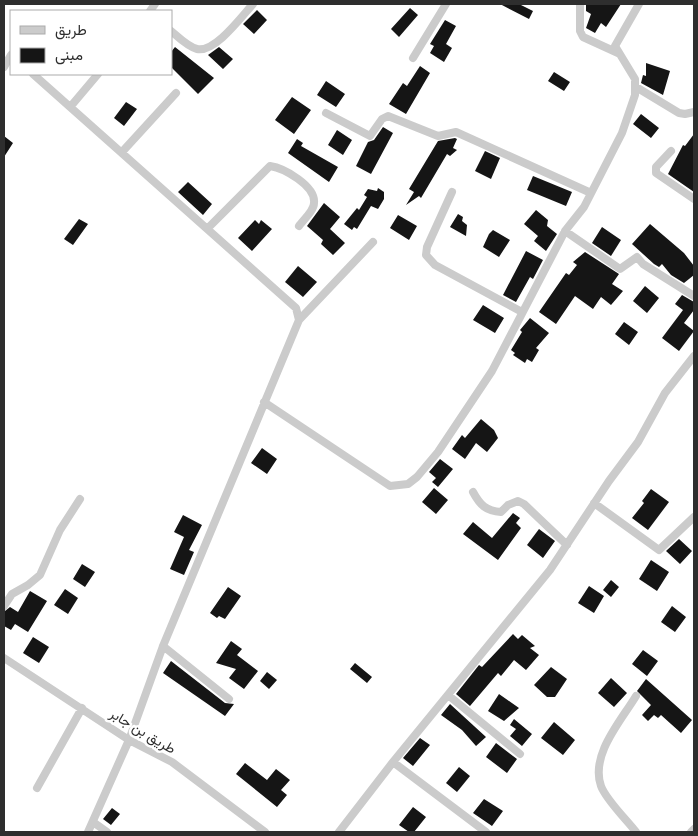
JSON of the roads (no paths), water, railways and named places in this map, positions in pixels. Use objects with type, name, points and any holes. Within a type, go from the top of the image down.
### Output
[{"type":"street","points":[[172,32],[195,49],[205,49],[220,40],[253,4]]},
{"type":"street","points":[[413,58],[446,4]]},
{"type":"street","points":[[580,4],[581,34],[618,53]]},
{"type":"street","points":[[264,402],[390,486],[408,484],[417,477],[438,452],[492,370],[565,231],[584,208],[622,133],[633,103],[636,87],[631,70],[615,49],[617,42],[639,4]]},
{"type":"street","points":[[34,75],[296,308],[299,320]]},
{"type":"street","points":[[71,106],[97,75]]},
{"type":"street","points":[[636,87],[679,113],[694,112]]},
{"type":"street","points":[[122,152],[176,94]]},
{"type":"street","points":[[326,113],[370,136],[382,119],[388,116],[438,136],[456,132],[591,193]]},
{"type":"street","points":[[671,151],[656,166],[656,173],[694,199]]},
{"type":"street","points":[[208,228],[270,166],[280,168],[295,176],[313,196],[312,208],[299,226]]},
{"type":"street","points":[[452,192],[426,247],[426,255],[435,264],[522,312]]},
{"type":"street","points":[[565,231],[620,270],[637,258],[643,264],[694,296]]},
{"type":"street","points":[[88,832],[129,740],[163,646],[299,320],[373,242]]},
{"type":"street","points":[[339,832],[393,762],[550,570],[638,442],[665,393],[694,356]]},
{"type":"street","points":[[473,492],[484,508],[492,512],[501,512],[508,505],[518,500],[567,545]]},
{"type":"street","points":[[4,606],[12,594],[28,585],[40,575],[60,530],[80,499]]},
{"type":"street","points":[[594,504],[659,550],[694,517]]},
{"type":"street","points":[[163,646],[229,698]]},
{"type":"street","name":"طريق بن جابر","points":[[4,658],[129,740],[172,762],[265,832]]},
{"type":"street","points":[[448,694],[520,754]]},
{"type":"street","points":[[636,696],[609,740],[599,768],[602,788],[636,832]]},
{"type":"street","points":[[37,788],[82,708]]},
{"type":"street","points":[[393,762],[486,832]]},
{"type":"street","points":[[93,822],[107,832]]},
{"type":"street","points":[[690,832],[694,829]]}]
